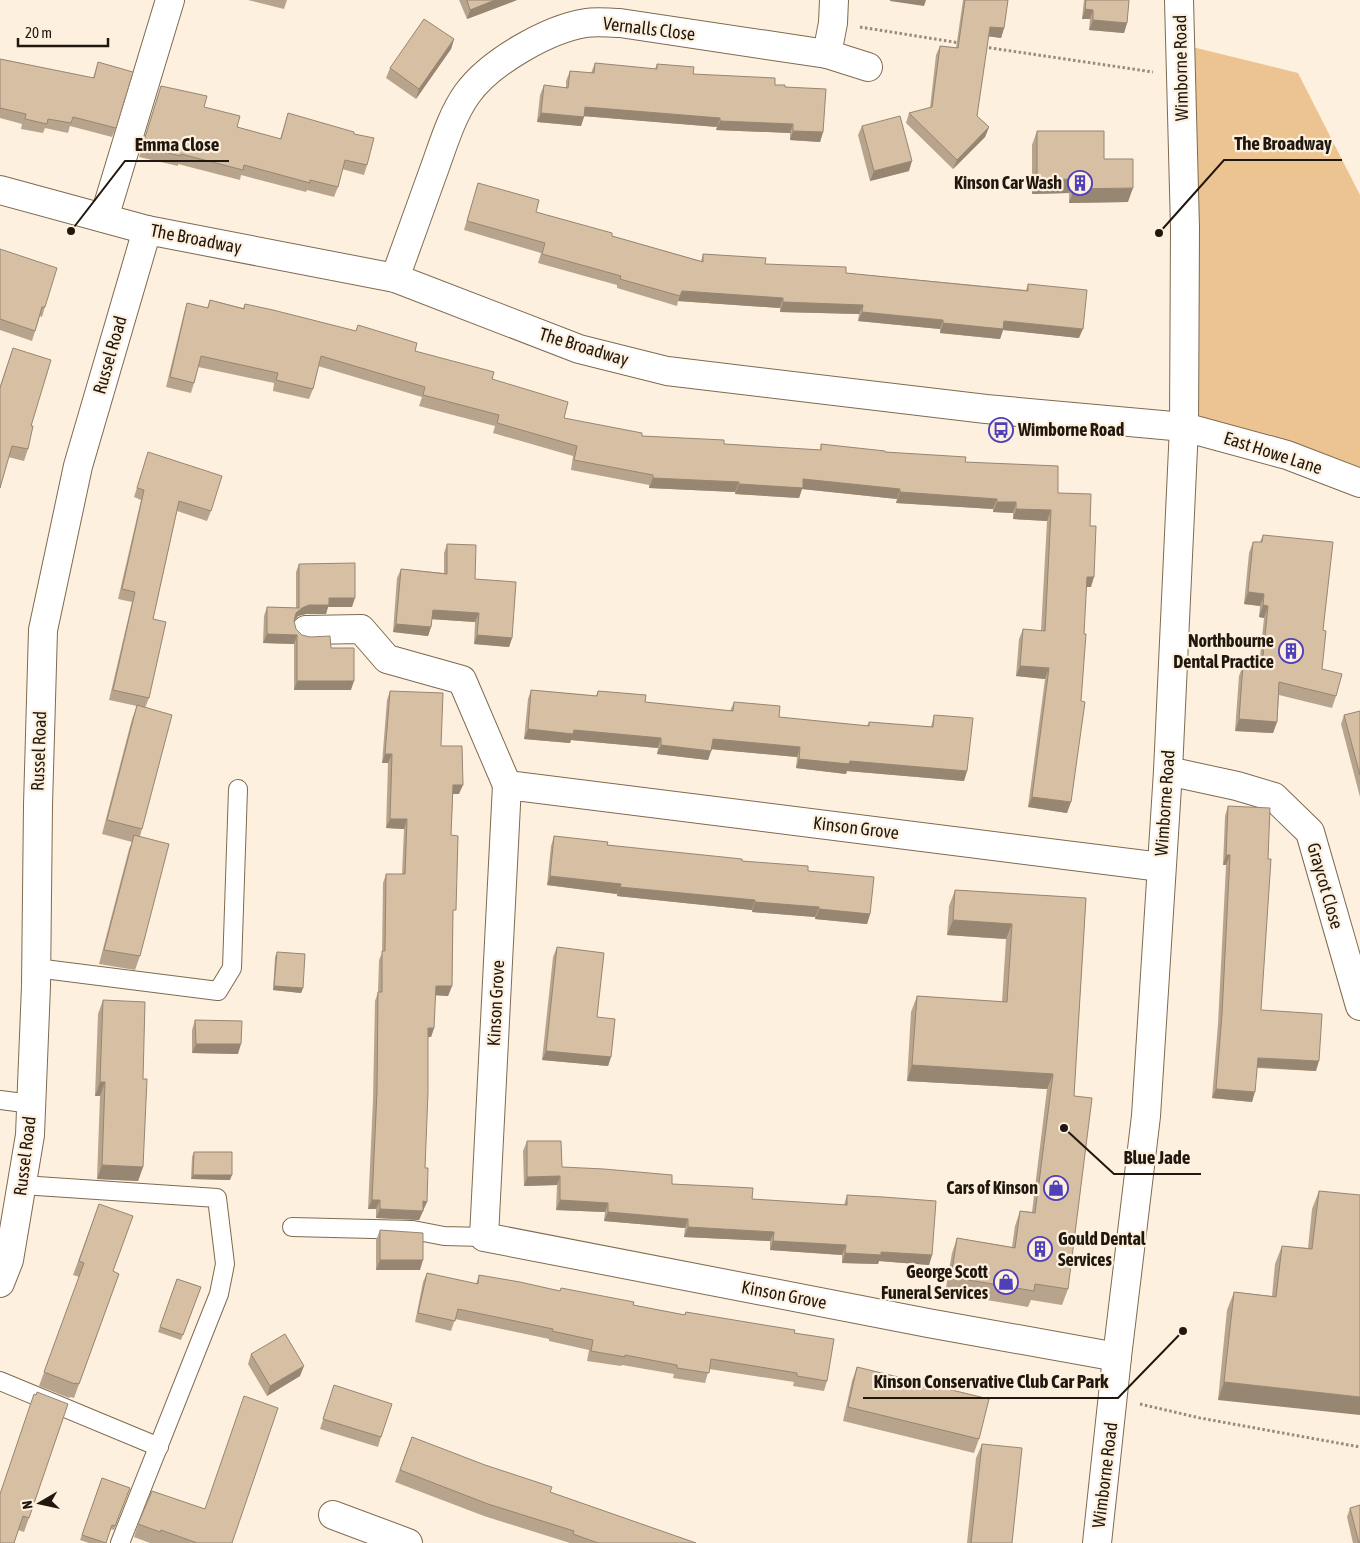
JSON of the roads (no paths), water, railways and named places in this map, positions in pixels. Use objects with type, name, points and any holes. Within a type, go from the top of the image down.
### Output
[{"type":"street","points":[[104,218],[170,0]]},
{"type":"street","name":"Wimborne Road","points":[[1097,1543],[1146,1116],[1168,771],[1184,426],[1185,228],[1179,0]]},
{"type":"street","points":[[827,54],[833,11]]},
{"type":"street","name":"Vernalls Close","points":[[395,278],[458,109],[468,93],[486,74],[509,56],[538,40],[587,22],[620,23],[827,54],[868,67]]},
{"type":"street","name":"The Broadway","points":[[0,190],[147,230],[395,278],[579,349],[667,371],[986,409],[1184,426]]},
{"type":"street","name":"Russel Road","points":[[0,1283],[9,1260],[30,1135],[36,968],[43,630],[78,466],[147,230]]},
{"type":"street","name":"East Howe Lane","points":[[1184,426],[1287,456],[1360,483]]},
{"type":"street","points":[[306,630],[361,628],[387,659],[462,680],[507,785]]},
{"type":"street","name":"Graycot Close","points":[[1168,771],[1237,786],[1274,797],[1310,832],[1360,1006]]},
{"type":"street","name":"Kinson Grove","points":[[1117,1357],[928,1323],[484,1237],[507,785],[1161,867]]},
{"type":"street","points":[[333,1515],[408,1543]]},
{"type":"lane","points":[[36,968],[218,991],[232,968],[238,789]]},
{"type":"lane","points":[[0,1100],[31,1104]]},
{"type":"lane","points":[[22,1185],[217,1198],[225,1264],[219,1294],[120,1543]]},
{"type":"lane","points":[[292,1227],[413,1230],[444,1236],[484,1237]]},
{"type":"lane","points":[[0,1381],[159,1447]]},
{"type":"place","name":"Kinson Car Wash","points":[[1080,183]]},
{"type":"place","name":"Emma Close","points":[[71,231]]},
{"type":"place","name":"The Broadway","points":[[1159,233]]},
{"type":"place","name":"Wimborne Road","points":[[1001,430]]},
{"type":"place","name":"Northbourne Dental Practice","points":[[1291,651]]},
{"type":"place","name":"Blue Jade","points":[[1064,1128]]},
{"type":"place","name":"Cars of Kinson","points":[[1056,1188]]},
{"type":"place","name":"Gould Dental Services","points":[[1040,1249]]},
{"type":"place","name":"George Scott Funeral Services","points":[[1006,1282]]},
{"type":"place","name":"Kinson Conservative Club Car Park","points":[[1183,1331]]}]
